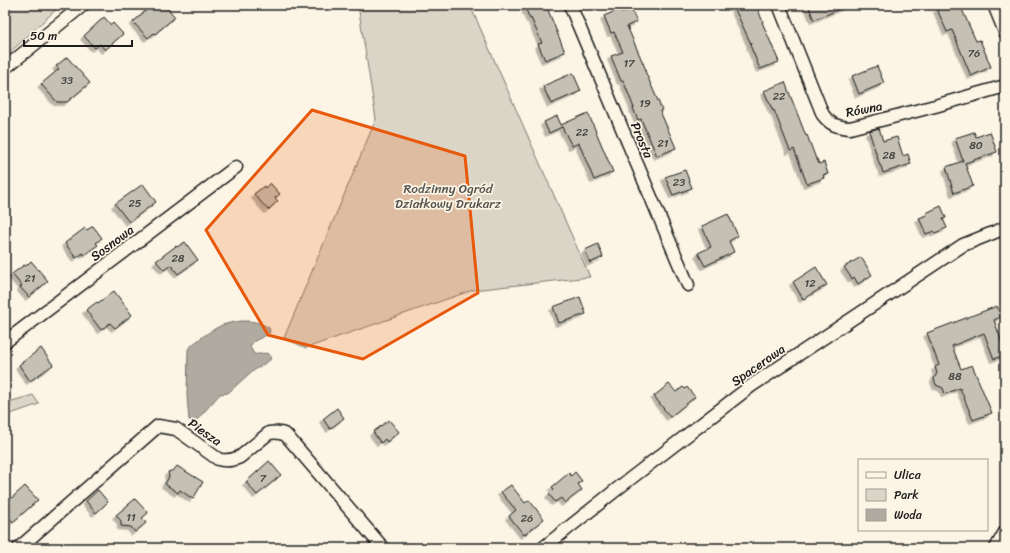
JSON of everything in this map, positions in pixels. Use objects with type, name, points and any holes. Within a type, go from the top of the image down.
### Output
[{"type":"street","points":[[5,68],[83,5]]},
{"type":"street","name":"Prosta","points":[[570,5],[688,285]]},
{"type":"street","name":"Równa","points":[[779,5],[822,115],[829,122],[839,127],[850,128],[1005,86]]},
{"type":"street","points":[[994,5],[1005,32]]},
{"type":"street","name":"Sosnowa","points":[[5,342],[236,167]]},
{"type":"street","name":"Spacerowa","points":[[543,548],[750,386],[963,245],[1005,228]]},
{"type":"street","name":"Piesza","points":[[19,548],[158,426],[176,429],[223,461],[240,457],[269,434],[281,432],[286,435],[383,548]]},
{"type":"street","points":[[996,548],[1005,532]]},
{"type":"highlighted area","points":[[312,110],[465,156],[478,293],[363,359],[268,335],[206,230]]},
{"type":"green space","points":[[5,5],[61,5],[5,57]]},
{"type":"green space","name":"Rodzinny Ogród Działkowy Drukarz","points":[[358,5],[470,5],[590,277],[473,290],[306,348],[284,338],[376,119]]},
{"type":"green space","points":[[33,395],[39,404],[5,416],[5,403]]},
{"type":"water","points":[[242,321],[256,322],[269,328],[270,332],[268,334],[256,340],[250,347],[254,354],[269,354],[271,356],[270,360],[250,373],[228,393],[220,394],[196,421],[189,420],[187,396],[188,349],[203,336],[220,326]]},
{"type":"building","points":[[152,5],[165,5],[175,17],[148,38],[133,22]]},
{"type":"building","points":[[524,5],[546,5],[565,52],[545,60],[538,44],[542,43]]},
{"type":"building","points":[[733,5],[756,5],[779,62],[760,69],[750,45],[751,44]]},
{"type":"building","points":[[808,5],[849,5],[814,20]]},
{"type":"building","points":[[948,5],[960,5],[976,41],[980,40],[991,67],[971,76],[952,30],[947,32],[937,9]]},
{"type":"building","points":[[620,9],[622,13],[631,9],[637,22],[627,26],[646,70],[645,71],[662,110],[660,111],[676,148],[657,156],[641,119],[638,120],[623,80],[621,81],[611,56],[623,52],[614,32],[611,33],[604,16]]},
{"type":"building","points":[[104,17],[111,25],[113,23],[123,34],[105,50],[100,44],[95,48],[84,36]]},
{"type":"building","points":[[67,57],[90,83],[67,102],[57,102],[41,84],[59,69],[56,66]]},
{"type":"building","points":[[877,66],[884,83],[859,94],[852,76]]},
{"type":"building","points":[[573,73],[581,91],[551,104],[543,86]]},
{"type":"building","points":[[785,82],[816,159],[819,164],[824,162],[828,174],[823,175],[824,178],[807,184],[794,149],[790,151],[774,110],[773,111],[764,91]]},
{"type":"building","points":[[588,113],[613,172],[594,180],[579,143],[572,146],[561,125]]},
{"type":"building","points":[[557,116],[562,127],[549,133],[544,122]]},
{"type":"building","points":[[879,128],[883,141],[897,137],[903,156],[908,154],[911,164],[883,173],[869,131]]},
{"type":"building","points":[[974,132],[976,137],[990,132],[997,152],[965,163],[973,186],[954,193],[946,167],[963,161],[955,138]]},
{"type":"building","points":[[685,170],[692,188],[673,195],[665,177]]},
{"type":"building","points":[[270,183],[280,194],[275,198],[278,201],[268,210],[254,194],[264,186],[265,188]]},
{"type":"building","points":[[143,184],[156,202],[129,222],[115,204]]},
{"type":"building","points":[[941,206],[946,218],[943,219],[947,228],[935,233],[934,231],[926,234],[919,218]]},
{"type":"building","points":[[728,214],[738,236],[729,241],[734,252],[705,266],[698,253],[711,247],[702,226]]},
{"type":"building","points":[[93,226],[102,238],[96,243],[98,245],[84,255],[83,253],[76,258],[65,243],[85,228],[87,230]]},
{"type":"building","points":[[185,242],[198,260],[178,274],[171,265],[164,270],[156,261],[176,246],[177,247]]},
{"type":"building","points":[[598,244],[603,257],[590,263],[585,250]]},
{"type":"building","points":[[861,257],[872,275],[858,284],[854,277],[852,279],[844,267]]},
{"type":"building","points":[[31,261],[48,281],[29,297],[20,287],[22,286],[12,274],[24,265],[26,266]]},
{"type":"building","points":[[816,267],[827,285],[803,299],[793,282]]},
{"type":"building","points":[[114,291],[132,315],[115,328],[110,323],[101,330],[86,310]]},
{"type":"building","points":[[580,297],[586,314],[559,323],[553,307]]},
{"type":"building","points":[[997,306],[1001,317],[994,320],[1005,355],[994,359],[984,333],[952,346],[961,369],[972,365],[992,413],[973,420],[960,388],[945,394],[943,388],[936,385],[934,379],[937,373],[935,367],[939,365],[927,333]]},
{"type":"building","points":[[41,348],[53,365],[30,381],[19,365]]},
{"type":"building","points":[[669,384],[676,392],[683,387],[685,389],[687,387],[695,397],[670,417],[654,396]]},
{"type":"building","points":[[337,408],[344,418],[330,429],[323,419]]},
{"type":"building","points":[[389,420],[399,432],[387,442],[385,439],[381,443],[373,432]]},
{"type":"building","points":[[269,461],[281,475],[257,495],[246,482]]},
{"type":"building","points":[[177,466],[203,482],[193,499],[180,490],[178,493],[165,484],[169,477],[168,472],[174,470]]},
{"type":"building","points":[[575,472],[582,481],[578,484],[582,490],[565,503],[561,498],[555,502],[549,494],[554,489],[552,487],[569,473],[571,476]]},
{"type":"building","points":[[511,485],[525,503],[529,500],[544,519],[524,535],[509,516],[516,510],[501,492]]},
{"type":"building","points":[[25,486],[38,500],[13,522],[5,513],[5,504]]},
{"type":"building","points":[[98,490],[108,502],[96,513],[86,501]]},
{"type":"building","points":[[135,499],[148,513],[142,518],[146,523],[135,532],[131,527],[121,526],[121,521],[116,515]]}]
